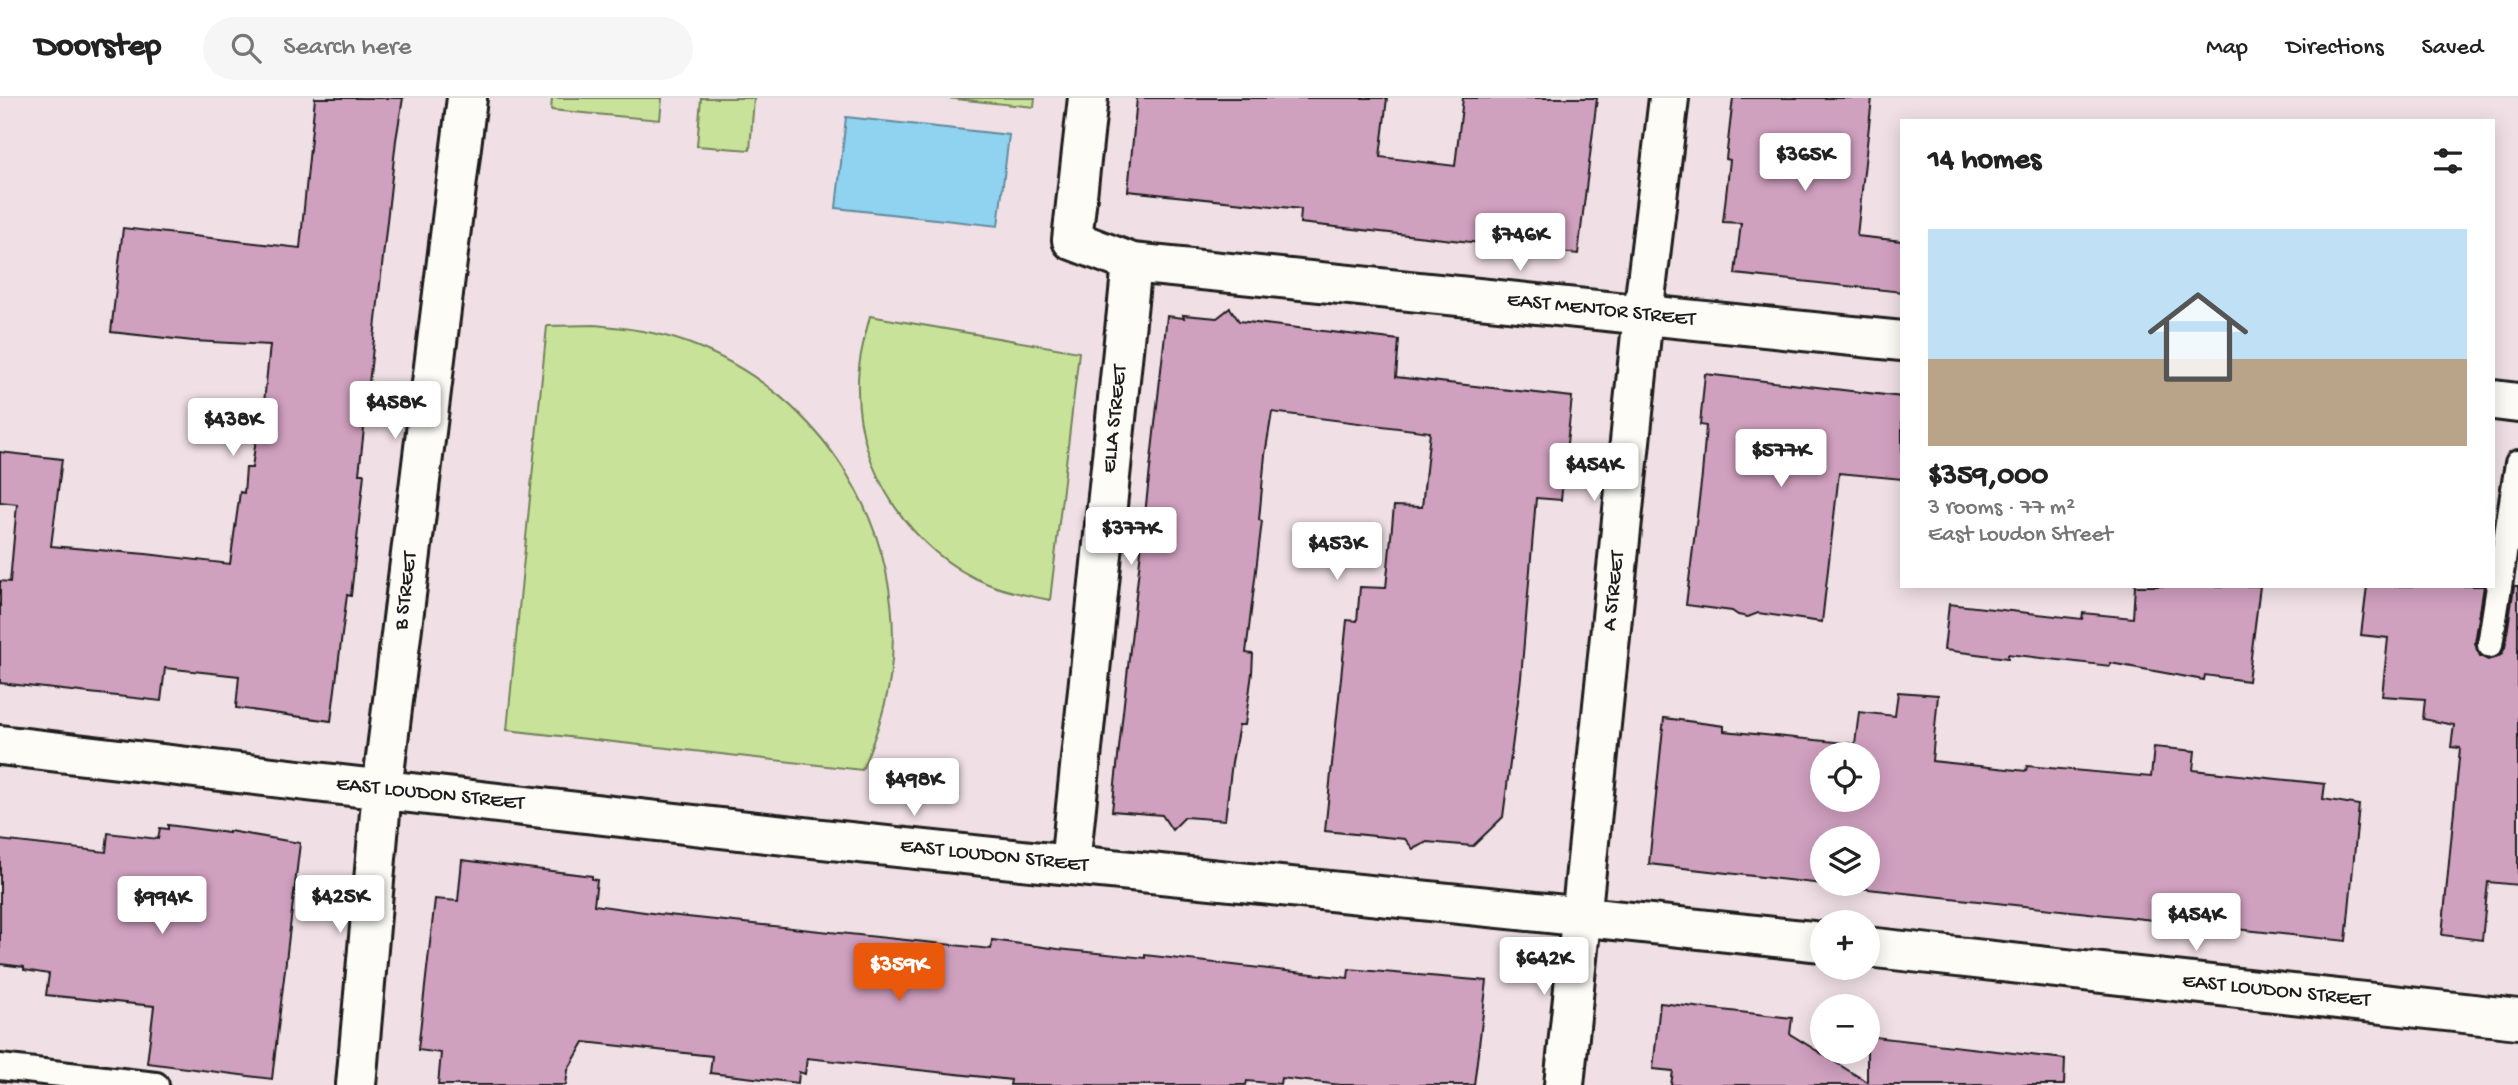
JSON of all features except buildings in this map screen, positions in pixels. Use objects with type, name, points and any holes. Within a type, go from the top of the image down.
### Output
[{"type":"street","name":"B STREET","points":[[356,1085],[382,790],[467,98]]},
{"type":"street","points":[[1088,98],[1072,240],[1132,263]]},
{"type":"street","name":"A STREET","points":[[1564,1085],[1643,315],[1669,98]]},
{"type":"street","name":"EAST MENTOR STREET","points":[[1132,263],[1900,341]]},
{"type":"street","name":"ELLA STREET","points":[[1070,865],[1132,263]]},
{"type":"street","points":[[2495,400],[2518,403]]},
{"type":"street","name":"EAST LOUDON STREET","points":[[0,745],[382,790],[1070,865],[1583,915],[1810,941]]},
{"type":"street","name":"EAST LOUDON STREET","points":[[1880,948],[2518,1019]]},
{"type":"lane","points":[[2490,645],[2518,463]]},
{"type":"lane","points":[[0,1067],[156,1085]]},
{"type":"green space","points":[[552,98],[662,98],[660,120],[551,110]]},
{"type":"green space","points":[[701,98],[754,98],[750,150],[697,146]]},
{"type":"green space","points":[[946,98],[1035,98],[1034,107]]},
{"type":"green space","points":[[870,316],[1079,352],[1050,600],[996,587],[961,570],[913,531],[894,506],[879,479],[860,421],[859,371]]},
{"type":"green space","points":[[595,325],[677,339],[737,366],[780,397],[817,433],[848,476],[871,522],[886,572],[893,625],[888,691],[862,770],[507,730],[547,326]]},
{"type":"water","points":[[846,117],[1009,135],[998,226],[836,208]]}]
